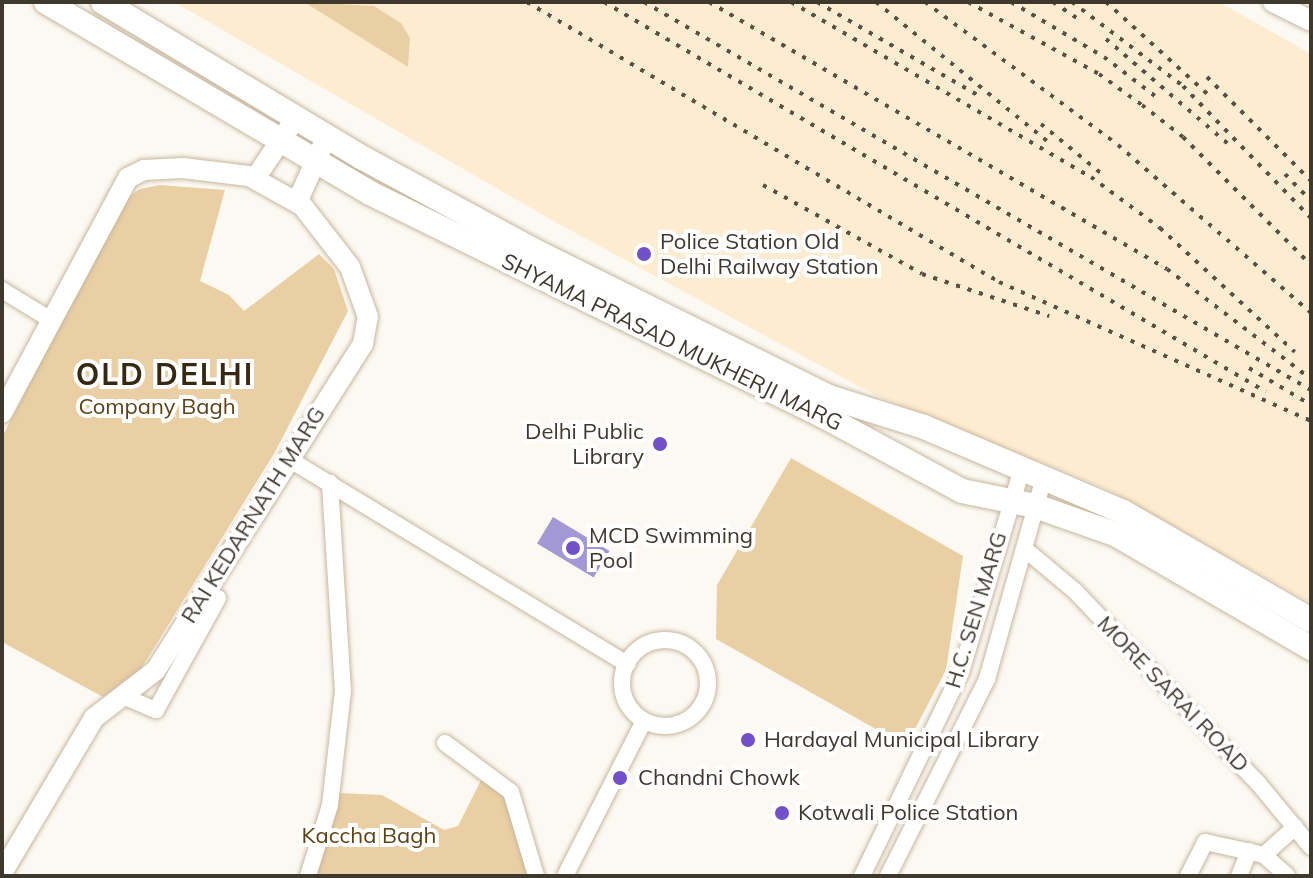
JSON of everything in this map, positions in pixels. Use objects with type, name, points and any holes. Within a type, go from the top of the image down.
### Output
[{"type":"main road","name":"SHYAMA PRASAD MUKHERJI MARG","points":[[46,2],[383,200],[827,418],[962,491],[1008,504],[1035,506],[1115,534],[1311,648]]},
{"type":"main road","name":"SHYAMA PRASAD MUKHERJI MARG","points":[[103,2],[328,137],[531,249],[829,397],[924,427],[1032,476],[1123,512],[1311,620]]},
{"type":"street","points":[[1273,2],[1311,21]]},
{"type":"street","points":[[251,177],[262,172],[296,118]]},
{"type":"street","points":[[301,205],[298,190],[328,137]]},
{"type":"street","points":[[5,401],[128,178],[144,170],[183,168],[251,177],[301,205]]},
{"type":"street","name":"RAI KEDARNATH MARG","points":[[2,873],[94,718],[156,670],[287,458],[363,344],[369,325],[350,267],[301,205]]},
{"type":"street","points":[[2,290],[51,320]]},
{"type":"street","points":[[287,458],[627,664]]},
{"type":"street","name":"H.C. SEN MARG","points":[[862,876],[961,672],[1008,504],[1032,476]]},
{"type":"street","name":"H.C. SEN MARG","points":[[888,876],[987,679],[1026,550],[1035,506],[1032,476]]},
{"type":"street","points":[[308,876],[330,805],[343,691],[330,482]]},
{"type":"street","name":"MORE SARAI ROAD","points":[[1026,550],[1076,592],[1311,847]]},
{"type":"street","points":[[125,697],[156,710],[218,598]]},
{"type":"street","points":[[678,642],[691,649],[707,674],[708,689],[695,715],[670,726],[644,721],[626,702],[623,676],[627,664],[649,644],[678,642]]},
{"type":"street","points":[[565,876],[644,721]]},
{"type":"street","points":[[445,743],[511,792],[536,876]]},
{"type":"street","points":[[1239,876],[1257,853],[1295,827]]},
{"type":"street","points":[[1188,876],[1205,842],[1257,853],[1287,876]]},
{"type":"shaded area","points":[[174,2],[1219,2],[1311,54],[1311,603],[1107,489],[875,395],[557,223]]},
{"type":"shaded area","name":"MCD Swimming Pool","points":[[553,517],[610,551],[594,578],[537,544]]},
{"type":"green space","points":[[304,2],[374,6],[401,23],[410,38],[408,67]]},
{"type":"green space","name":"Company Bagh","points":[[160,185],[225,190],[200,281],[229,295],[244,311],[319,254],[334,269],[348,311],[275,452],[141,669],[103,697],[2,642],[2,437],[125,199],[140,189]]},
{"type":"green space","points":[[791,458],[963,556],[946,670],[906,746],[716,639],[717,585]]},
{"type":"green space","name":"Kaccha Bagh","points":[[481,780],[505,796],[531,876],[314,876],[339,793],[382,795],[444,830],[458,826]]},
{"type":"railway","points":[[527,2],[999,282],[1311,421]]},
{"type":"railway","points":[[604,2],[1266,392]]},
{"type":"railway","points":[[644,2],[1311,390]]},
{"type":"railway","points":[[709,2],[1167,269],[1311,379]]},
{"type":"railway","points":[[791,2],[1091,177],[1160,228],[1295,352]]},
{"type":"railway","points":[[817,2],[979,96]]},
{"type":"railway","points":[[876,2],[1047,141]]},
{"type":"railway","points":[[925,2],[1118,145],[1311,313]]},
{"type":"railway","points":[[968,2],[1099,74],[1142,105],[1183,137],[1311,265]]},
{"type":"railway","points":[[1011,2],[1104,57],[1155,96]]},
{"type":"railway","points":[[1053,2],[1080,20]]},
{"type":"railway","points":[[1072,2],[1183,86],[1311,218]]},
{"type":"railway","points":[[1106,2],[1213,99]]},
{"type":"railway","points":[[1106,39],[1227,143]]},
{"type":"railway","points":[[1207,77],[1311,181]]},
{"type":"railway","points":[[1041,124],[1103,175]]},
{"type":"railway","points":[[1285,174],[1311,201]]},
{"type":"railway","points":[[763,185],[922,274],[1049,316]]},
{"type":"railway","points":[[1249,368],[1311,405]]},
{"type":"place","name":"Police Station Old Delhi Railway Station","points":[[644,254]]},
{"type":"place","name":"Delhi Public Library","points":[[660,444]]},
{"type":"place","name":"MCD Swimming Pool","points":[[573,548]]},
{"type":"place","name":"Hardayal Municipal Library","points":[[748,740]]},
{"type":"place","name":"Chandni Chowk","points":[[620,778]]},
{"type":"place","name":"Kotwali Police Station","points":[[782,813]]},
{"type":"district","name":"OLD DELHI","points":[[165,374]]}]
